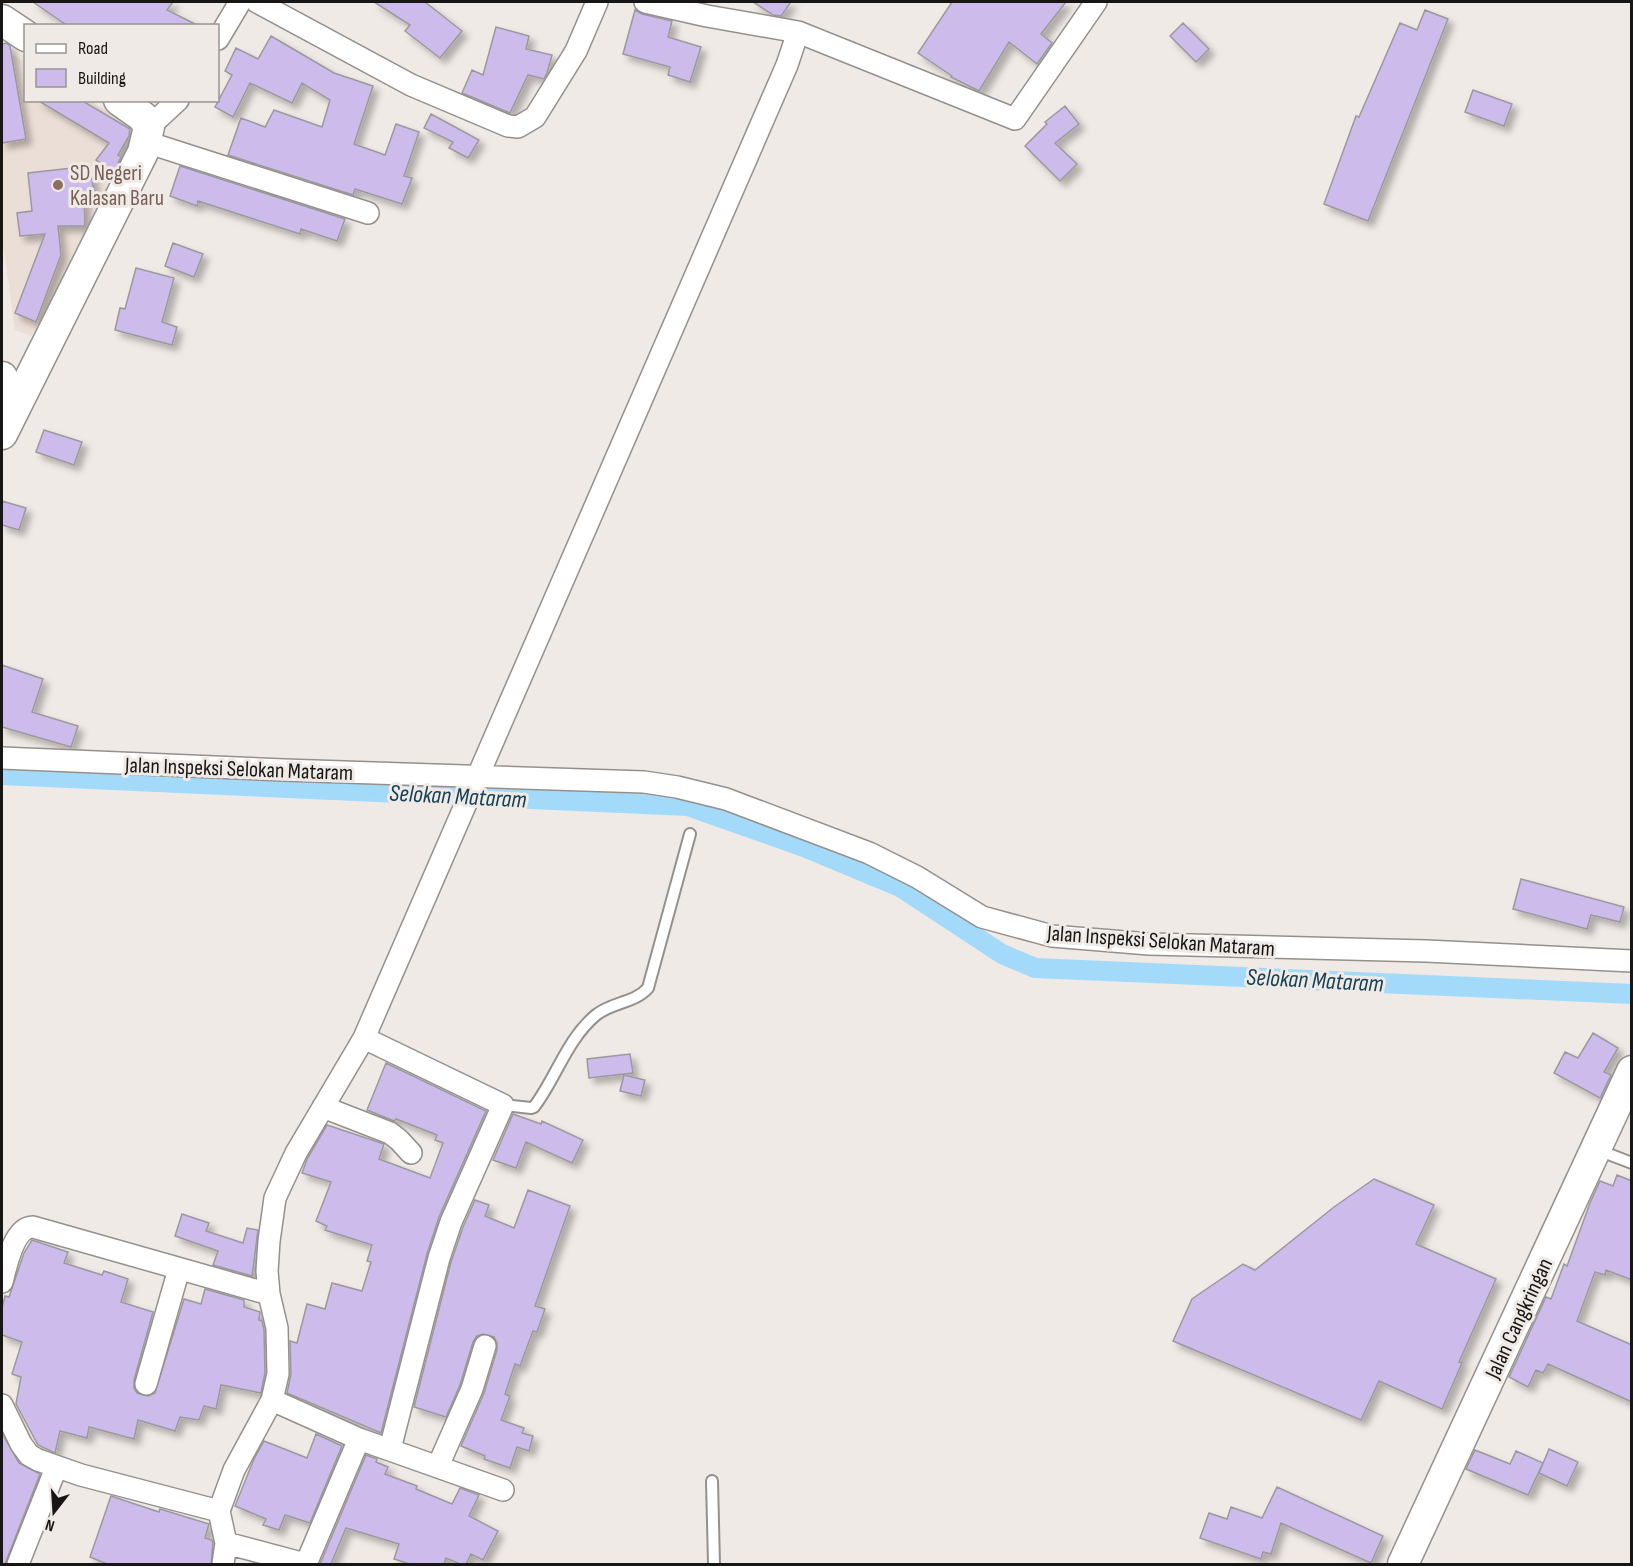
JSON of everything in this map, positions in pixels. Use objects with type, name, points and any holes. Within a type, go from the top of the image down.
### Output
[{"type":"main road","points":[[2,20],[24,35]]},
{"type":"main road","points":[[5,428],[137,162],[147,134],[143,117],[122,102]]},
{"type":"main road","points":[[2,378],[5,428]]},
{"type":"main road","name":"Jalan Cangkringan","points":[[1404,1564],[1632,1071]]},
{"type":"street","points":[[219,37],[240,2]]},
{"type":"street","points":[[257,2],[411,85],[508,126],[518,127],[535,117],[576,51],[597,2]]},
{"type":"street","points":[[645,2],[712,9],[798,32],[1015,119],[1096,2]]},
{"type":"street","points":[[223,1564],[226,1543],[219,1511],[234,1470],[272,1400],[278,1374],[277,1328],[269,1294],[267,1271],[275,1198],[296,1153],[364,1038],[787,65],[798,32]]},
{"type":"street","points":[[176,102],[147,134],[368,213]]},
{"type":"street","name":"Jalan Inspeksi Selokan Mataram","points":[[2,758],[475,783],[596,779],[644,782],[677,787],[726,799],[869,854],[917,877],[982,917],[1052,936],[1149,944],[1426,951],[1632,961]]},
{"type":"street","points":[[364,1038],[503,1105],[451,1222],[442,1249],[390,1449]]},
{"type":"street","points":[[323,1107],[390,1133],[411,1153]]},
{"type":"street","points":[[2,1282],[9,1257],[20,1232],[28,1227],[269,1294]]},
{"type":"street","points":[[146,1384],[178,1269]]},
{"type":"street","points":[[438,1466],[472,1389],[485,1346]]},
{"type":"street","points":[[272,1400],[359,1439],[503,1490]]},
{"type":"street","points":[[2,1406],[29,1455],[56,1468],[219,1511]]},
{"type":"street","points":[[226,1543],[305,1564],[359,1439]]},
{"type":"street","points":[[18,1564],[56,1468]]},
{"type":"lane","points":[[503,1105],[534,1107],[576,1038],[594,1017],[607,1006],[636,998],[648,988],[690,834]]},
{"type":"lane","points":[[1595,1149],[1632,1163]]},
{"type":"lane","points":[[712,1481],[714,1564]]},
{"type":"shaded area","name":"SD Negeri Kalasan Baru","points":[[2,48],[24,61],[24,102],[92,102],[144,133],[31,336],[15,330],[2,237]]},
{"type":"building","points":[[33,2],[173,2],[167,10],[195,24],[65,24]]},
{"type":"building","points":[[374,2],[425,2],[462,31],[440,58],[405,31],[410,25]]},
{"type":"building","points":[[753,2],[791,2],[781,16],[773,15]]},
{"type":"building","points":[[952,2],[1066,2],[1041,34],[1052,43],[1037,64],[1009,42],[979,91],[951,77],[918,53]]},
{"type":"building","points":[[635,10],[642,14],[672,21],[668,37],[701,47],[690,82],[668,75],[670,67],[623,54]]},
{"type":"building","points":[[1425,10],[1448,19],[1368,221],[1324,204],[1356,116],[1359,117],[1400,23],[1417,30]]},
{"type":"building","points":[[1183,23],[1209,49],[1196,62],[1170,36]]},
{"type":"building","points":[[496,27],[529,36],[526,49],[552,55],[544,79],[528,75],[510,113],[462,93],[472,70],[483,75]]},
{"type":"building","points":[[271,36],[334,73],[373,86],[354,144],[385,155],[396,124],[419,132],[404,176],[412,178],[402,204],[355,189],[353,195],[228,155],[241,118],[265,127],[274,110],[322,127],[330,100],[302,83],[292,103],[250,83],[233,117],[215,107],[232,75],[225,71],[236,48],[258,59]]},
{"type":"building","points":[[6,43],[10,46],[26,139],[2,143],[2,44]]},
{"type":"building","points":[[1473,90],[1512,104],[1504,126],[1465,112]]},
{"type":"building","points":[[40,102],[84,102],[130,129],[129,136],[118,155],[121,157],[114,172],[96,160],[109,143]]},
{"type":"building","points":[[1065,106],[1079,124],[1055,143],[1077,164],[1060,181],[1025,146],[1047,124],[1045,122]]},
{"type":"building","points":[[431,114],[479,140],[468,158],[449,148],[453,142],[424,128]]},
{"type":"building","points":[[90,166],[94,192],[84,193],[85,226],[58,226],[61,255],[36,322],[15,313],[45,234],[20,236],[17,213],[32,211],[28,173]]},
{"type":"building","points":[[180,166],[345,219],[337,241],[301,229],[300,234],[198,201],[197,206],[170,196]]},
{"type":"building","points":[[173,243],[203,254],[194,277],[165,266]]},
{"type":"building","points":[[136,268],[174,278],[162,322],[177,327],[172,345],[115,330],[120,308],[125,309]]},
{"type":"building","points":[[44,430],[82,442],[74,465],[36,452]]},
{"type":"building","points":[[2,501],[26,508],[19,530],[2,525]]},
{"type":"building","points":[[2,665],[43,679],[32,712],[78,726],[71,747],[2,727]]},
{"type":"building","points":[[1521,879],[1624,907],[1620,922],[1591,915],[1587,929],[1513,909]]},
{"type":"building","points":[[1593,1033],[1618,1048],[1604,1072],[1611,1075],[1600,1098],[1554,1073],[1565,1052],[1578,1058]]},
{"type":"building","points":[[630,1054],[633,1073],[589,1078],[587,1059]]},
{"type":"building","points":[[386,1063],[486,1111],[439,1217],[427,1254],[381,1433],[287,1393],[291,1374],[290,1341],[297,1343],[307,1304],[325,1309],[332,1283],[362,1291],[371,1262],[367,1261],[372,1245],[325,1230],[327,1226],[316,1221],[331,1182],[302,1173],[307,1159],[327,1125],[384,1144],[379,1159],[430,1178],[443,1143],[435,1140],[437,1135],[367,1110]]},
{"type":"building","points":[[624,1075],[645,1080],[641,1096],[620,1091]]},
{"type":"building","points":[[513,1114],[541,1124],[542,1121],[583,1140],[572,1163],[526,1142],[516,1168],[493,1160]]},
{"type":"building","points":[[1617,1175],[1632,1181],[1632,1280],[1606,1270],[1605,1275],[1595,1272],[1577,1321],[1632,1345],[1632,1402],[1548,1364],[1543,1373],[1536,1370],[1528,1387],[1509,1377],[1546,1297],[1551,1299],[1564,1264],[1567,1266],[1600,1181],[1613,1186]]},
{"type":"building","points":[[1374,1179],[1434,1205],[1416,1244],[1496,1279],[1459,1362],[1462,1363],[1442,1409],[1379,1381],[1361,1420],[1173,1341],[1192,1299],[1243,1264],[1255,1270],[1334,1207]]},
{"type":"building","points":[[528,1190],[570,1206],[535,1306],[545,1309],[537,1332],[533,1331],[520,1366],[515,1364],[505,1394],[510,1396],[501,1420],[524,1428],[522,1433],[533,1436],[529,1451],[517,1447],[510,1468],[484,1459],[485,1456],[461,1446],[484,1393],[497,1350],[494,1337],[483,1334],[477,1336],[473,1342],[460,1385],[446,1417],[414,1407],[451,1262],[475,1200],[489,1205],[485,1216],[514,1228]]},
{"type":"building","points":[[182,1214],[209,1223],[206,1231],[243,1243],[247,1228],[258,1230],[252,1276],[213,1265],[218,1251],[175,1236]]},
{"type":"building","points":[[32,1240],[68,1252],[64,1263],[102,1275],[104,1271],[128,1279],[121,1302],[153,1312],[134,1380],[137,1393],[148,1396],[155,1393],[184,1299],[201,1304],[205,1289],[244,1300],[244,1307],[260,1312],[259,1320],[262,1321],[264,1330],[265,1373],[261,1393],[221,1385],[216,1409],[204,1406],[199,1420],[180,1417],[175,1431],[138,1420],[134,1439],[89,1427],[87,1438],[60,1431],[55,1453],[38,1445],[16,1404],[21,1377],[12,1374],[22,1342],[2,1335],[2,1308],[5,1296],[9,1297],[24,1253]]},
{"type":"building","points":[[2,1433],[19,1463],[40,1474],[5,1564],[2,1564]]},
{"type":"building","points":[[316,1434],[342,1446],[310,1523],[285,1515],[279,1530],[263,1525],[266,1519],[235,1506],[264,1441],[307,1458]]},
{"type":"building","points":[[1549,1449],[1578,1462],[1567,1486],[1539,1473]]},
{"type":"building","points":[[1475,1450],[1510,1464],[1516,1451],[1543,1463],[1528,1495],[1466,1469]]},
{"type":"building","points":[[366,1455],[388,1467],[385,1474],[417,1486],[416,1489],[452,1504],[460,1488],[479,1495],[469,1516],[498,1531],[483,1560],[471,1554],[466,1564],[446,1558],[444,1564],[410,1564],[394,1559],[399,1544],[346,1528],[331,1564],[320,1564]]},
{"type":"building","points":[[1277,1487],[1383,1536],[1371,1563],[1281,1523],[1271,1554],[1263,1552],[1261,1559],[1200,1538],[1209,1513],[1227,1519],[1231,1507],[1262,1518]]},
{"type":"building","points":[[111,1496],[159,1512],[160,1509],[209,1524],[205,1538],[212,1540],[213,1543],[211,1564],[107,1564],[90,1557]]},
{"type":"waterway","name":"Selokan Mataram","points":[[2,775],[688,806],[804,847],[900,887],[1002,954],[1035,968],[1632,994]]},
{"type":"place","name":"SD Negeri Kalasan Baru","points":[[58,185]]}]
